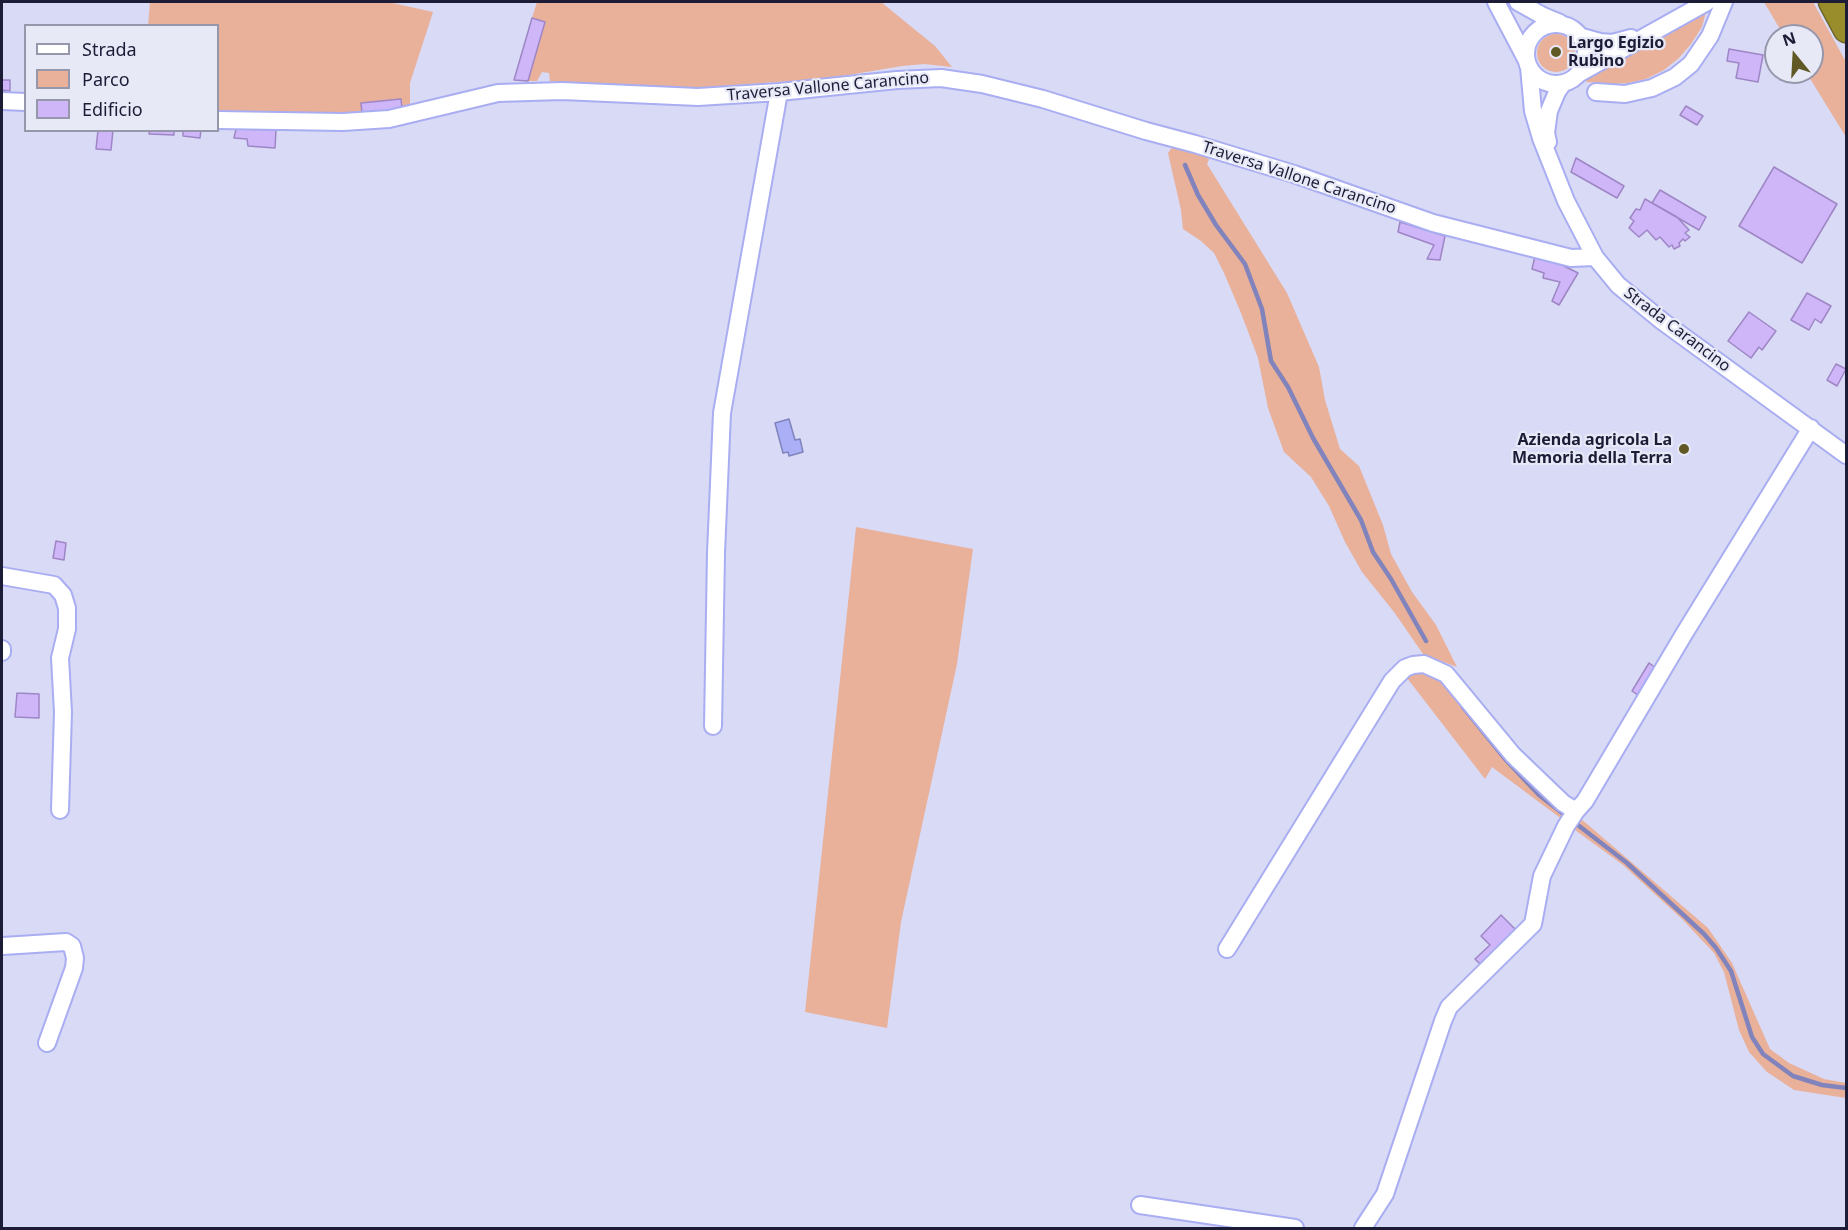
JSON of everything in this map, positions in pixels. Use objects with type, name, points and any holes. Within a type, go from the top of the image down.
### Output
[{"type":"highway","points":[[1831,2],[1846,30]]},
{"type":"street","points":[[1496,2],[1533,73],[1543,81],[1563,83]]},
{"type":"street","points":[[1518,2],[1576,30],[1582,37],[1587,52],[1583,68],[1578,74]]},
{"type":"street","points":[[1552,166],[1546,133],[1552,103],[1563,83],[1707,2]]},
{"type":"street","points":[[1596,92],[1625,94],[1652,88],[1675,77],[1691,64],[1710,36],[1724,2]]},
{"type":"street","points":[[1552,166],[1533,111],[1527,44],[1531,37],[1544,26],[1560,23]]},
{"type":"street","points":[[1582,37],[1612,43],[1652,31]]},
{"type":"street","name":"Traversa Vallone Carancino","points":[[219,120],[343,122],[389,119],[498,93],[561,91],[699,98],[941,78],[982,84],[1043,99],[1283,171],[1433,223],[1571,258],[1595,257]]},
{"type":"street","points":[[713,726],[716,554],[722,412],[779,92]]},
{"type":"street","points":[[2,101],[24,102]]},
{"type":"street","name":"Strada Carancino","points":[[1552,166],[1566,201],[1595,257],[1618,285],[1662,321],[1846,455]]},
{"type":"street","points":[[1363,1228],[1385,1194],[1449,1007],[1533,924],[1542,876],[1566,826],[1585,801],[1684,634],[1811,428]]},
{"type":"street","points":[[2,576],[54,585],[63,595],[68,608],[68,629],[60,658],[63,712],[60,810]]},
{"type":"street","points":[[1227,949],[1392,681],[1406,668],[1413,665],[1424,664],[1446,674],[1513,756],[1563,803],[1576,811]]},
{"type":"street","points":[[2,942],[66,942],[72,946],[75,958],[74,968],[47,1043]]},
{"type":"street","points":[[1140,1205],[1295,1228]]},
{"type":"green space","points":[[150,2],[388,2],[433,12],[410,83],[410,107],[402,109],[401,99],[362,103],[362,113],[219,111],[219,24],[148,24]]},
{"type":"green space","points":[[537,2],[881,2],[935,46],[952,67],[924,64],[831,78],[683,89],[550,81],[549,73],[542,72],[537,81],[528,81],[545,23],[532,18]]},
{"type":"green space","points":[[1764,2],[1813,2],[1846,62],[1846,137],[1813,84],[1824,84],[1824,24],[1777,24]]},
{"type":"green space","points":[[1706,12],[1702,27],[1691,44],[1664,70],[1646,79],[1628,83],[1586,82],[1588,75]]},
{"type":"green space","points":[[1556,34],[1570,39],[1575,53],[1570,67],[1556,72],[1542,67],[1537,53],[1542,39]]},
{"type":"green space","points":[[1173,146],[1188,149],[1209,159],[1207,164],[1287,293],[1319,367],[1325,400],[1340,449],[1359,466],[1383,525],[1391,554],[1412,592],[1436,625],[1457,667],[1423,654],[1394,612],[1362,572],[1329,506],[1311,477],[1284,452],[1268,408],[1258,358],[1224,273],[1214,253],[1183,229],[1168,153]]},
{"type":"green space","points":[[856,527],[973,549],[957,664],[901,922],[887,1028],[805,1012]]},
{"type":"green space","points":[[1419,672],[1441,675],[1569,812],[1563,820],[1492,767],[1485,779],[1407,678]]},
{"type":"green space","points":[[1580,818],[1708,928],[1732,963],[1770,1049],[1789,1063],[1824,1079],[1846,1083],[1846,1098],[1794,1090],[1767,1072],[1749,1052],[1739,1030],[1724,972],[1714,953],[1682,919],[1623,865],[1571,827]]},
{"type":"water","points":[[789,419],[795,440],[800,439],[803,452],[789,456],[788,452],[783,453],[775,423]]},
{"type":"building","points":[[532,18],[545,22],[528,81],[514,80]]},
{"type":"building","points":[[1729,49],[1763,55],[1758,82],[1736,78],[1739,63],[1727,61]]},
{"type":"building","points":[[2,80],[10,80],[10,91],[2,90]]},
{"type":"building","points":[[401,99],[402,109],[362,113],[361,103]]},
{"type":"building","points":[[1686,106],[1703,116],[1697,125],[1680,115]]},
{"type":"building","points":[[236,129],[276,130],[275,148],[248,146],[247,139],[234,138]]},
{"type":"building","points":[[98,132],[113,132],[111,150],[96,149]]},
{"type":"building","points":[[150,132],[174,132],[174,135],[149,134]]},
{"type":"building","points":[[183,132],[201,132],[200,138],[183,136]]},
{"type":"building","points":[[1576,158],[1624,186],[1617,198],[1571,172]]},
{"type":"building","points":[[1774,167],[1837,204],[1802,263],[1739,226]]},
{"type":"building","points":[[1660,190],[1706,217],[1699,230],[1652,203]]},
{"type":"building","points":[[1645,199],[1677,217],[1689,230],[1685,233],[1690,237],[1685,241],[1683,239],[1679,243],[1680,246],[1674,249],[1660,237],[1656,240],[1647,230],[1639,237],[1629,228],[1634,221],[1630,218],[1636,209],[1640,210]]},
{"type":"building","points":[[1400,222],[1445,236],[1440,260],[1427,259],[1434,245],[1398,232]]},
{"type":"building","points":[[1535,256],[1556,262],[1578,273],[1559,305],[1552,301],[1560,282],[1543,278],[1544,273],[1532,269]]},
{"type":"building","points":[[1807,293],[1831,306],[1821,323],[1815,319],[1809,330],[1791,320]]},
{"type":"building","points":[[1749,312],[1776,331],[1762,350],[1759,347],[1751,358],[1728,341]]},
{"type":"building","points":[[1836,364],[1846,369],[1837,386],[1827,380]]},
{"type":"building","points":[[56,541],[66,543],[64,560],[53,558]]},
{"type":"building","points":[[1649,663],[1659,670],[1642,698],[1632,691]]},
{"type":"building","points":[[17,693],[39,694],[39,718],[15,717]]},
{"type":"building","points":[[1501,915],[1517,931],[1482,966],[1475,959],[1490,945],[1481,936]]},
{"type":"waterway","points":[[1185,165],[1198,195],[1216,225],[1245,264],[1262,309],[1271,361],[1288,387],[1313,438],[1361,520],[1373,552],[1426,641]]},
{"type":"waterway","points":[[1463,707],[1506,760],[1539,795],[1566,816]]},
{"type":"waterway","points":[[1574,822],[1627,863],[1704,934],[1716,948],[1731,971],[1752,1037],[1763,1054],[1793,1076],[1822,1085],[1846,1088]]},
{"type":"place","name":"Largo Egizio Rubino","points":[[1556,52]]},
{"type":"place","name":"Azienda agricola La Memoria della Terra","points":[[1684,449]]}]
